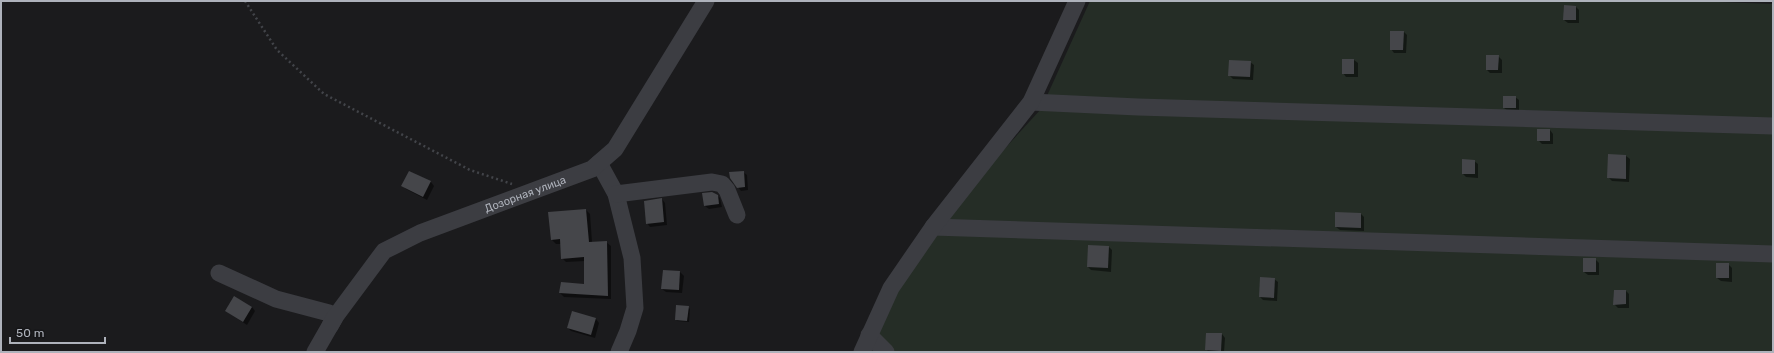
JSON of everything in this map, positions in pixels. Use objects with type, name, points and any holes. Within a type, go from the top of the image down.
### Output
[{"type":"street","name":"Дозорная улица","points":[[315,352],[335,317],[384,251],[420,232],[592,169],[615,149],[706,1]]},
{"type":"street","points":[[862,352],[891,288],[933,228],[1031,102],[1077,1]]},
{"type":"street","points":[[1031,102],[1138,107],[1773,126]]},
{"type":"street","points":[[599,163],[616,194],[632,258],[635,308],[628,331],[619,352]]},
{"type":"street","points":[[616,194],[712,182],[722,184],[727,190],[737,215]]},
{"type":"street","points":[[933,228],[1773,254]]},
{"type":"street","points":[[219,273],[276,299],[329,313],[335,317]]},
{"type":"street","points":[[869,335],[886,352]]},
{"type":"path","points":[[245,1],[277,50],[324,94],[470,170],[534,190]]},
{"type":"shaded area","points":[[1090,1],[1692,1],[1773,4],[1773,352],[862,352],[933,227],[1041,109]]},
{"type":"building","points":[[1564,5],[1576,6],[1576,20],[1563,20]]},
{"type":"building","points":[[1390,31],[1404,31],[1403,50],[1390,50]]},
{"type":"building","points":[[1486,55],[1499,55],[1498,70],[1486,70]]},
{"type":"building","points":[[1342,59],[1354,59],[1354,74],[1342,74]]},
{"type":"building","points":[[1229,60],[1251,61],[1250,77],[1228,76]]},
{"type":"building","points":[[1503,96],[1516,96],[1516,108],[1503,108]]},
{"type":"building","points":[[1537,129],[1550,129],[1550,141],[1537,141]]},
{"type":"building","points":[[1608,154],[1626,155],[1626,179],[1607,178]]},
{"type":"building","points":[[1462,159],[1475,160],[1475,174],[1462,174]]},
{"type":"building","points":[[409,171],[431,181],[423,197],[401,186]]},
{"type":"building","points":[[744,171],[745,187],[737,188],[730,178],[729,172]]},
{"type":"building","points":[[712,192],[718,195],[719,204],[704,206],[702,193]]},
{"type":"building","points":[[662,198],[664,222],[646,224],[644,201]]},
{"type":"building","points":[[586,209],[589,242],[607,241],[608,296],[559,293],[561,282],[584,284],[584,257],[561,259],[560,239],[551,240],[548,212]]},
{"type":"building","points":[[1335,212],[1361,213],[1361,228],[1335,227]]},
{"type":"building","points":[[1088,245],[1109,246],[1108,268],[1087,267]]},
{"type":"building","points":[[1583,258],[1596,258],[1596,272],[1583,272]]},
{"type":"building","points":[[1716,263],[1729,263],[1729,278],[1716,278]]},
{"type":"building","points":[[663,270],[680,271],[679,290],[661,289]]},
{"type":"building","points":[[1260,277],[1275,278],[1274,298],[1259,297]]},
{"type":"building","points":[[1614,290],[1626,290],[1626,304],[1613,305]]},
{"type":"building","points":[[234,296],[252,307],[243,322],[225,311]]},
{"type":"building","points":[[676,305],[689,306],[687,321],[675,320]]},
{"type":"building","points":[[572,311],[596,318],[591,335],[567,328]]},
{"type":"building","points":[[1206,333],[1222,333],[1221,351],[1205,350]]}]
